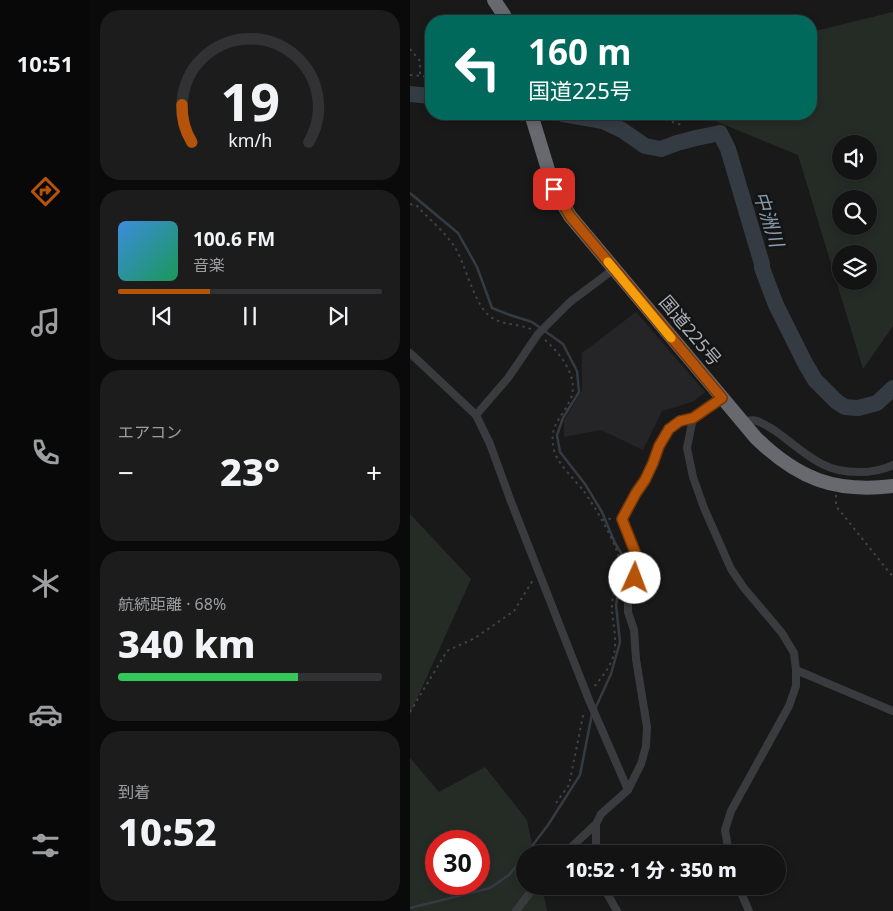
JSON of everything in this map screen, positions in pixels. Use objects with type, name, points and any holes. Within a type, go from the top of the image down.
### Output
[{"type":"highway","points":[[494,0],[504,15]]},
{"type":"highway","name":"国道225号","points":[[532,120],[554,189],[570,216],[756,438],[782,461],[804,475],[836,485],[856,488],[893,486]]},
{"type":"street","points":[[476,415],[508,378],[538,334],[570,302],[614,269]]},
{"type":"street","points":[[410,353],[476,415],[490,444],[538,572],[628,790]]},
{"type":"street","points":[[574,845],[596,824],[601,814],[628,790],[641,764],[646,746],[647,727],[636,658],[634,630],[628,612],[628,595],[639,562],[622,519],[645,480],[659,446],[669,429],[680,421],[693,418],[722,398]]},
{"type":"street","points":[[693,418],[687,448],[693,477],[704,508],[731,569],[744,588],[782,633],[794,653],[796,670],[796,686],[789,706],[731,811],[725,830],[728,845]]},
{"type":"street","points":[[742,422],[758,421],[806,454],[832,468],[853,472],[866,472],[893,465]]},
{"type":"street","points":[[796,670],[893,712]]},
{"type":"street","points":[[596,824],[596,845]]},
{"type":"street","points":[[516,911],[528,895]]},
{"type":"street","points":[[608,895],[617,911]]},
{"type":"street","points":[[742,895],[748,911]]},
{"type":"path","points":[[410,49],[420,60],[420,76]]},
{"type":"path","points":[[410,75],[425,76]]},
{"type":"path","points":[[666,120],[682,125]]},
{"type":"path","points":[[410,204],[417,206],[454,246],[480,304],[487,314],[497,320],[530,328],[554,347],[566,363],[573,382],[573,390],[571,399],[556,423],[552,438],[554,452],[584,491],[602,520],[618,553],[621,566],[612,605],[616,646],[612,660],[588,695],[569,785],[556,803]]},
{"type":"path","points":[[836,485],[836,506],[893,578]]},
{"type":"path","points":[[602,520],[622,519]]},
{"type":"path","points":[[410,712],[447,651],[474,638],[514,611],[538,572]]},
{"type":"shaded area","points":[[893,12],[893,326],[863,369],[839,290],[877,290],[877,245],[832,245],[832,267],[798,155],[713,120],[817,120],[817,31]]},
{"type":"shaded area","points":[[636,312],[705,392],[692,402],[662,411],[643,450],[601,430],[564,437],[564,421],[582,390],[582,353]]},
{"type":"shaded area","points":[[410,514],[471,579],[410,714]]},
{"type":"shaded area","points":[[410,758],[439,792],[485,767],[527,820],[532,845],[516,845],[516,895],[544,895],[547,911],[410,911]]},
{"type":"waterway","name":"中洲川","points":[[410,94],[425,95]]},
{"type":"waterway","name":"中洲川","points":[[597,120],[622,130],[645,146],[661,149],[677,143],[720,133],[728,149],[762,268],[776,305],[815,380],[837,402],[845,407],[858,408],[877,403],[893,388]]},
{"type":"waterway","points":[[410,193],[458,233],[477,267],[492,308],[532,322],[563,344],[577,371],[579,392],[563,418],[557,435],[560,452],[585,484],[602,512],[615,543],[624,558],[616,605],[620,642],[611,674],[595,709]]},
{"type":"waterway","points":[[533,845],[580,775],[592,714]]},
{"type":"waterway","points":[[410,908],[490,888],[509,875],[516,866]]},
{"type":"slow traffic","points":[[608,262],[671,338]]},
{"type":"route","points":[[554,189],[570,216],[722,398],[693,418],[680,421],[669,429],[659,446],[645,480],[622,519],[639,562],[635,578]]}]
